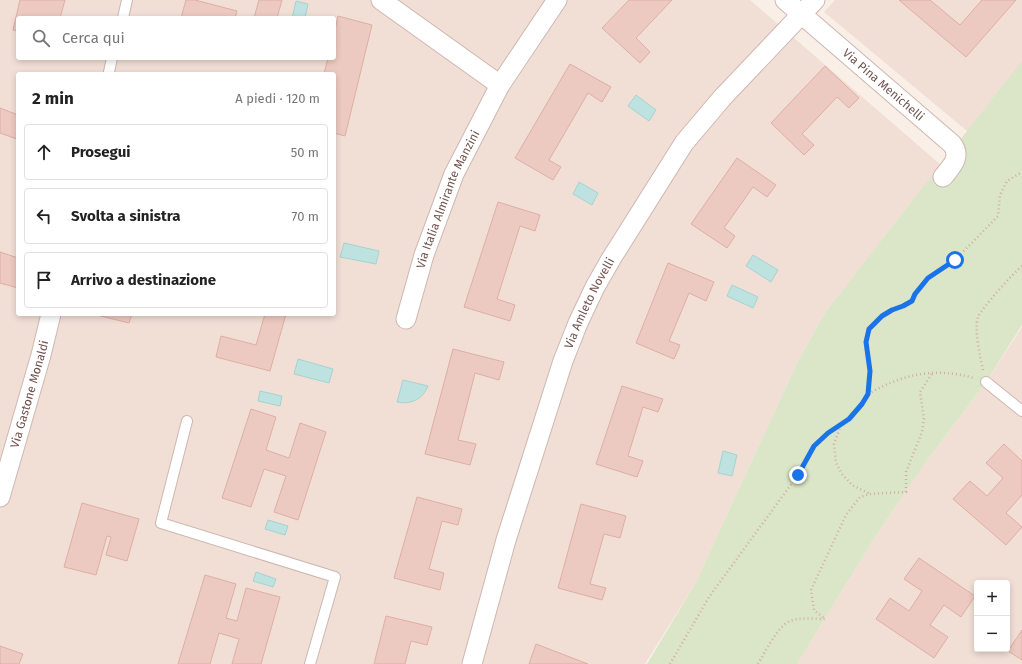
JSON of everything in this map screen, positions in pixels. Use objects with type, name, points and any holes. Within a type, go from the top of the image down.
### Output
[{"type":"street","points":[[382,0],[500,85]]},
{"type":"street","name":"Via Italia Almirante Manzini","points":[[406,319],[424,255],[454,174],[500,85],[558,0]]},
{"type":"street","name":"Via Pina Menichelli","points":[[785,0],[952,144],[956,152],[956,161],[943,177]]},
{"type":"street","name":"Via Amleto Novelli","points":[[472,664],[506,540],[563,361],[578,323],[595,287],[610,259],[684,143],[717,104],[815,0]]},
{"type":"street","name":"Via Gastone Monaldi","points":[[0,497],[41,355],[51,316]]},
{"type":"lane","points":[[123,16],[127,0]]},
{"type":"lane","points":[[109,72],[112,60]]},
{"type":"lane","points":[[986,382],[1022,411]]},
{"type":"lane","points":[[187,421],[161,523],[335,577],[310,664]]},
{"type":"path","points":[[670,664],[709,597],[798,475],[814,446],[828,433],[849,419],[862,404],[868,394],[870,371],[866,342],[869,329],[882,316],[912,301],[915,294],[928,278],[955,260],[998,216],[1000,195],[1007,181],[1022,172]]},
{"type":"path","points":[[868,394],[883,386],[913,374],[933,372],[958,374],[986,382],[977,332],[978,317],[988,302],[1022,266]]},
{"type":"path","points":[[758,664],[778,632],[789,622],[802,619],[825,620],[814,610],[811,590],[846,514],[860,497],[870,494],[906,492],[906,472],[922,432],[924,418],[920,392],[933,372]]},
{"type":"path","points":[[841,425],[834,444],[836,463],[842,474],[852,485],[870,494]]},
{"type":"shaded area","points":[[0,0],[750,0],[941,165],[826,311],[798,361],[695,584],[645,664],[0,664]]},
{"type":"shaded area","points":[[835,0],[1022,0],[1022,85],[973,136],[824,12]]},
{"type":"shaded area","points":[[1022,327],[1022,664],[797,664],[873,540],[926,462],[986,382]]},
{"type":"green space","points":[[1022,61],[1022,325],[986,382],[926,462],[873,540],[797,664],[647,664],[695,584],[798,361],[826,311]]},
{"type":"water","points":[[296,1],[308,4],[305,16],[292,16]]},
{"type":"water","points":[[636,95],[656,110],[649,121],[628,106]]},
{"type":"water","points":[[579,182],[598,193],[592,205],[573,194]]},
{"type":"water","points":[[344,243],[379,251],[376,264],[340,257]]},
{"type":"water","points":[[753,255],[778,270],[771,282],[746,266]]},
{"type":"water","points":[[732,285],[758,297],[753,308],[727,296]]},
{"type":"water","points":[[298,359],[333,369],[329,383],[294,374]]},
{"type":"water","points":[[403,380],[428,386],[420,398],[407,403],[397,402]]},
{"type":"water","points":[[260,391],[282,396],[280,406],[258,401]]},
{"type":"water","points":[[723,451],[737,455],[732,476],[718,473]]},
{"type":"water","points":[[268,520],[288,526],[285,535],[265,529]]},
{"type":"water","points":[[256,572],[276,579],[273,587],[253,581]]},
{"type":"building","points":[[20,0],[65,0],[61,16],[16,16]]},
{"type":"building","points":[[186,0],[195,0],[237,11],[236,16],[182,16]]},
{"type":"building","points":[[259,0],[282,0],[278,16],[255,16]]},
{"type":"building","points":[[629,0],[672,0],[636,38],[650,52],[640,63],[602,28]]},
{"type":"building","points":[[899,0],[930,0],[960,25],[982,0],[1016,0],[966,57]]},
{"type":"building","points":[[338,16],[372,25],[345,136],[336,134],[336,72],[324,72],[328,60],[336,60],[336,25]]},
{"type":"building","points":[[16,17],[16,31],[13,30]]},
{"type":"building","points":[[570,64],[611,87],[602,102],[588,93],[549,160],[561,167],[553,180],[515,158]]},
{"type":"building","points":[[825,66],[859,98],[849,108],[837,97],[802,134],[814,145],[804,155],[771,123]]},
{"type":"building","points":[[0,108],[16,114],[16,139],[0,133]]},
{"type":"building","points":[[737,158],[776,185],[767,197],[753,187],[724,228],[735,236],[727,248],[691,224]]},
{"type":"building","points":[[498,202],[540,215],[535,231],[520,226],[497,299],[515,305],[510,321],[464,307]]},
{"type":"building","points":[[0,252],[16,257],[16,287],[0,283]]},
{"type":"building","points":[[668,263],[714,282],[706,301],[689,293],[669,341],[680,345],[674,359],[636,343]]},
{"type":"building","points":[[101,316],[131,316],[129,323]]},
{"type":"building","points":[[264,316],[285,316],[270,371],[216,357],[221,336],[256,345]]},
{"type":"building","points":[[453,349],[504,362],[499,380],[475,373],[458,440],[476,444],[470,465],[425,454]]},
{"type":"building","points":[[622,386],[663,399],[658,412],[643,407],[628,456],[643,461],[637,477],[596,464]]},
{"type":"building","points":[[251,409],[276,417],[266,450],[289,458],[300,423],[326,432],[298,520],[274,512],[286,476],[264,469],[251,507],[222,498]]},
{"type":"building","points":[[1004,444],[1022,461],[1022,495],[1006,513],[1022,527],[1006,545],[953,499],[970,481],[987,496],[1003,478],[986,463]]},
{"type":"building","points":[[417,497],[462,509],[458,525],[442,521],[429,569],[444,573],[440,590],[394,578]]},
{"type":"building","points":[[82,503],[139,519],[127,561],[106,555],[111,537],[107,536],[96,575],[64,567]]},
{"type":"building","points":[[581,504],[626,516],[620,538],[604,534],[590,584],[606,588],[602,600],[558,588]]},
{"type":"building","points":[[919,558],[974,595],[961,617],[944,605],[930,625],[948,637],[934,658],[876,619],[890,598],[909,611],[922,591],[904,579]]},
{"type":"building","points":[[205,575],[236,584],[226,618],[237,621],[246,588],[280,597],[261,664],[232,664],[239,639],[219,633],[210,664],[178,664]]},
{"type":"building","points":[[386,616],[432,627],[427,645],[411,641],[405,664],[374,664]]},
{"type":"building","points":[[1022,630],[1022,660],[1010,652],[1010,648]]},
{"type":"building","points":[[536,644],[588,664],[529,664]]},
{"type":"building","points":[[0,646],[23,654],[19,664],[0,664]]},
{"type":"route","points":[[798,475],[814,446],[828,433],[849,419],[862,404],[868,394],[870,371],[866,342],[869,329],[882,316],[912,301],[915,294],[928,278],[955,260]]}]
